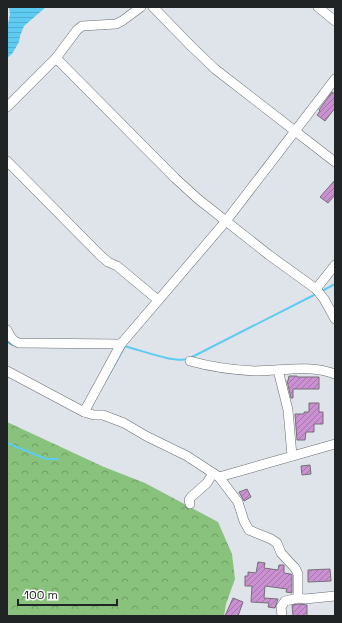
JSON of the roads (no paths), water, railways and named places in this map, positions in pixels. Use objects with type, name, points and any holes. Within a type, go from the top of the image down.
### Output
[{"type":"street","points":[[7,107],[56,58],[77,30],[82,26],[116,24],[141,7]]},
{"type":"street","points":[[153,7],[215,69],[335,162]]},
{"type":"street","points":[[318,7],[335,21]]},
{"type":"street","points":[[56,58],[174,178],[269,255],[316,289],[324,299],[335,319]]},
{"type":"street","points":[[84,412],[121,344],[226,221],[335,79]]},
{"type":"street","points":[[7,161],[100,255],[108,262],[117,266],[158,300]]},
{"type":"street","points":[[316,289],[335,265]]},
{"type":"street","points":[[7,330],[12,339],[19,343],[121,344]]},
{"type":"street","points":[[190,361],[232,370],[324,370],[335,374]]},
{"type":"street","points":[[278,370],[288,410],[292,456]]},
{"type":"street","points":[[7,371],[84,412],[94,415],[103,415],[124,423],[146,436],[187,456],[216,475],[238,502],[249,530],[271,539],[276,543],[281,553],[296,570],[298,574],[298,598]]},
{"type":"street","points":[[190,504],[190,497],[216,475],[335,444]]},
{"type":"street","points":[[282,616],[281,610],[283,604],[288,600],[335,596]]},
{"type":"water","points":[[9,7],[46,7],[24,26],[19,42],[12,54],[7,58],[7,29],[10,14]]},
{"type":"waterway","points":[[322,291],[335,284]]},
{"type":"waterway","points":[[192,357],[316,294]]},
{"type":"waterway","points":[[7,342],[13,345]]},
{"type":"waterway","points":[[124,346],[166,358],[182,360],[188,359]]},
{"type":"waterway","points":[[106,380],[125,346]]},
{"type":"waterway","points":[[7,443],[46,459],[58,459]]}]
